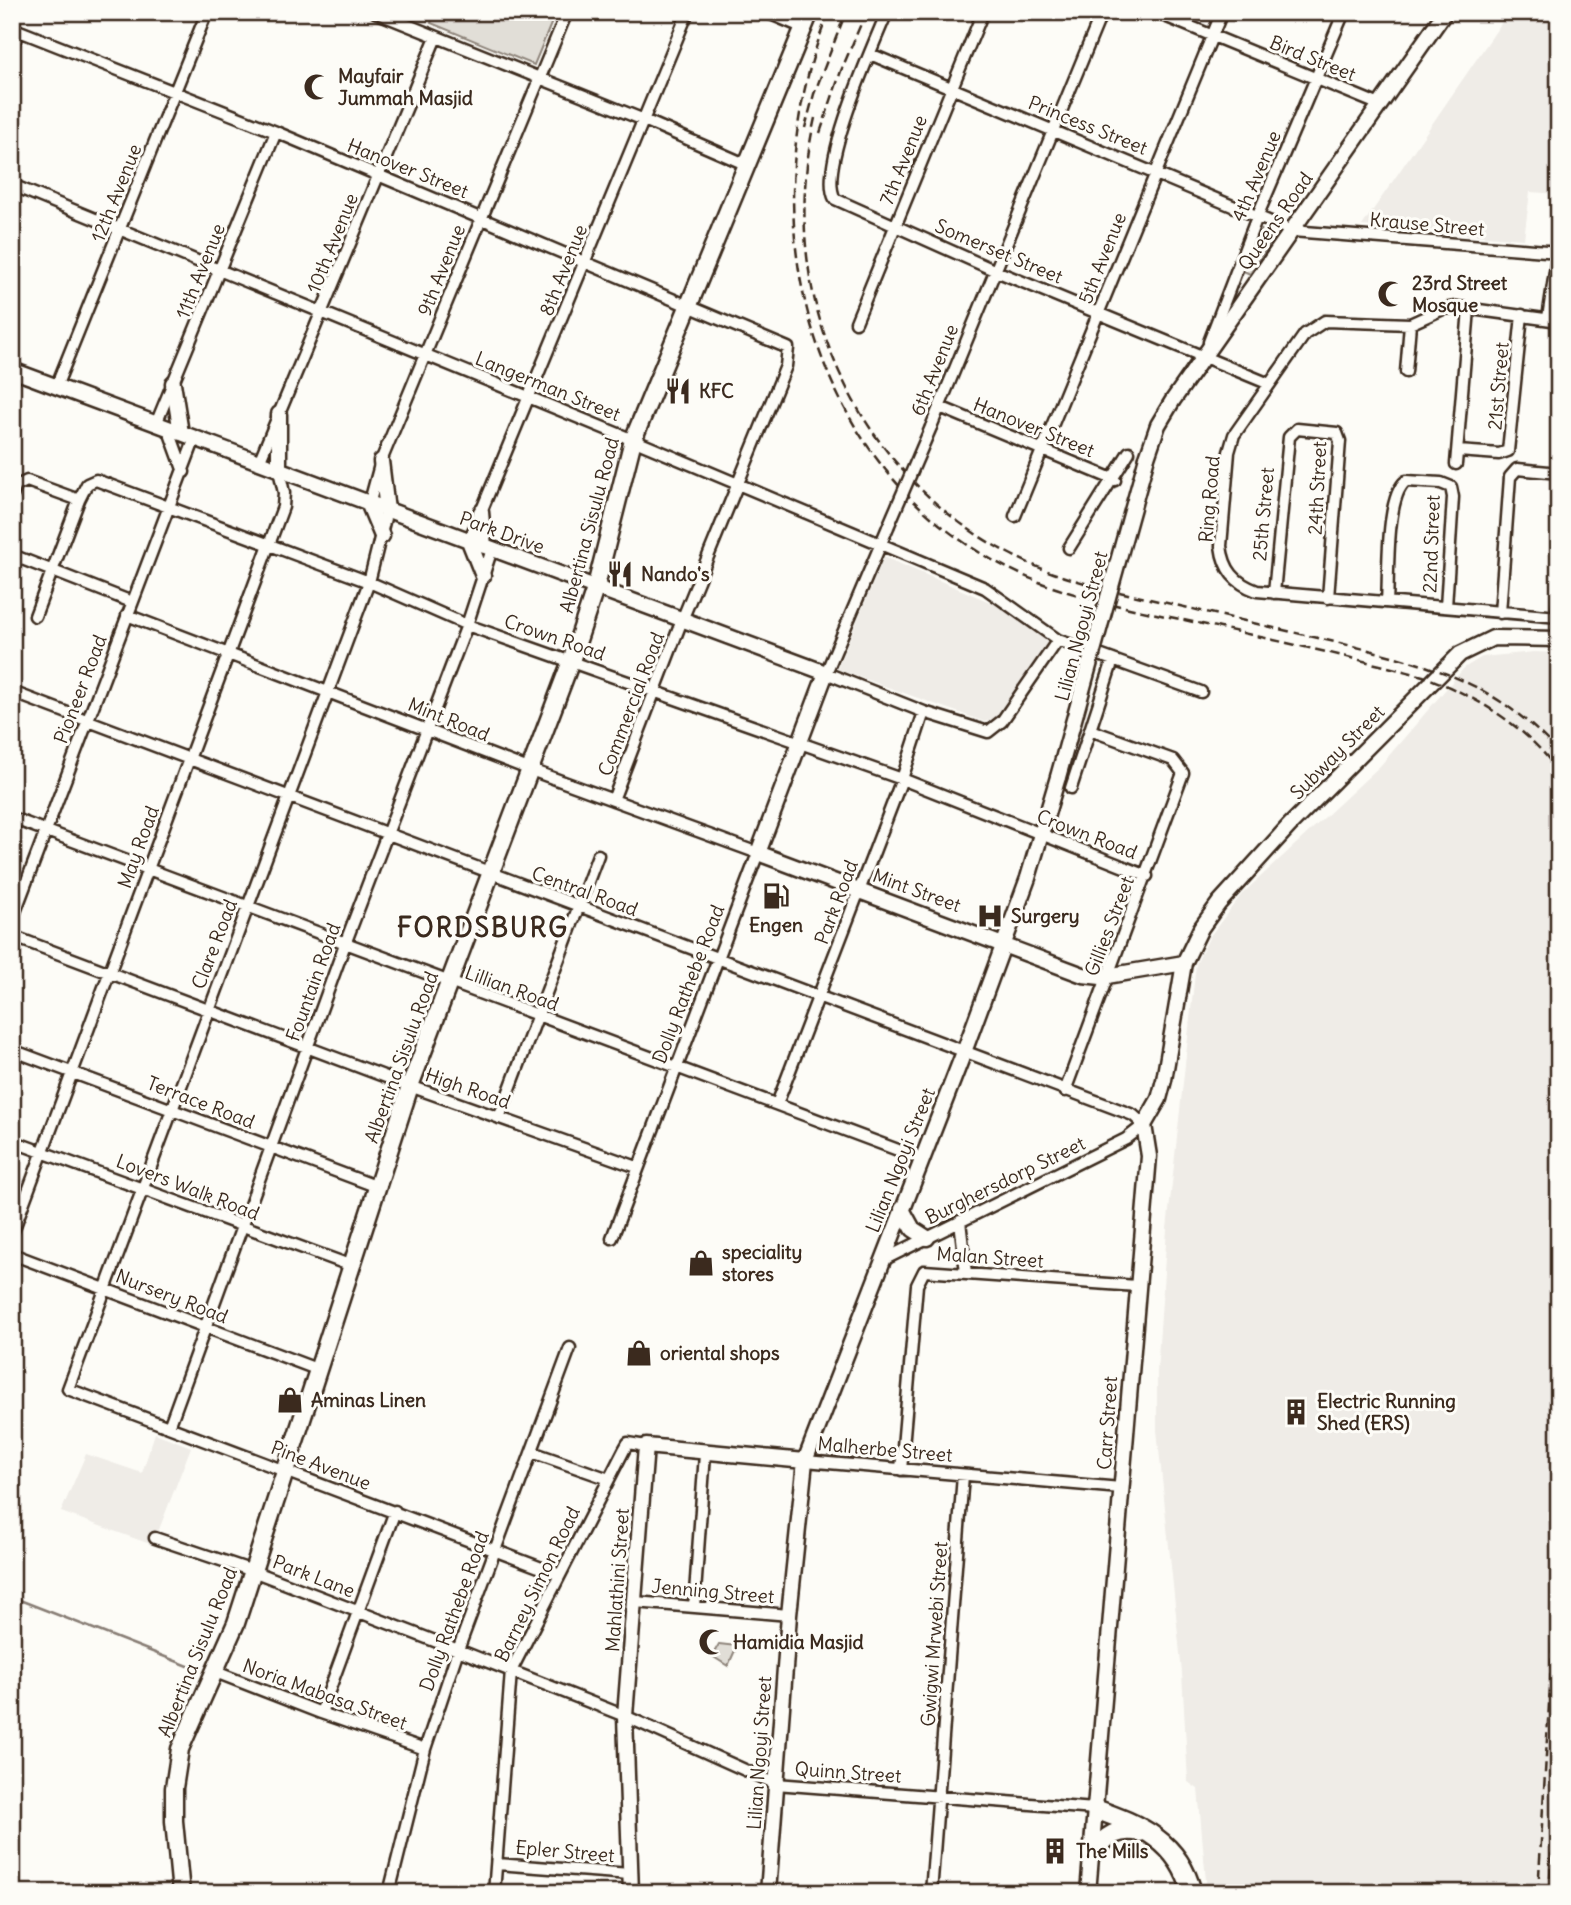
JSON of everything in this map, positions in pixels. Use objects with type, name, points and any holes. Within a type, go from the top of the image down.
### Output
[{"type":"highway","points":[[1095,1809],[1138,1825],[1154,1835],[1186,1875],[1192,1893]]},
{"type":"highway","points":[[1092,1853],[1102,1840],[1117,1831],[1129,1829],[1154,1835]]},
{"type":"main road","name":"Albertina Sisulu Road","points":[[181,1893],[174,1821],[175,1770],[180,1749],[236,1623],[410,1086],[571,661],[596,586],[633,440],[810,12]]},
{"type":"street","name":"12th Avenue","points":[[57,387],[207,12]]},
{"type":"street","points":[[375,12],[644,120],[745,164]]},
{"type":"street","name":"9th Avenue","points":[[369,505],[381,461],[567,12]]},
{"type":"street","name":"8th Avenue","points":[[469,541],[688,12]]},
{"type":"street","points":[[766,12],[804,28]]},
{"type":"street","points":[[870,54],[887,12]]},
{"type":"street","name":"7th Avenue","points":[[856,322],[983,12]]},
{"type":"street","name":"6th Avenue","points":[[800,743],[826,673],[940,407],[1102,12]]},
{"type":"street","name":"Bird Street","points":[[1155,12],[1380,105]]},
{"type":"street","name":"5th Avenue","points":[[1015,516],[1222,12]]},
{"type":"street","name":"4th Avenue","points":[[1204,355],[1257,217],[1344,12]]},
{"type":"street","name":"Queens Road","points":[[1147,457],[1164,413],[1445,12]]},
{"type":"street","name":"Hanover Street","points":[[15,29],[276,132],[788,348],[786,366],[736,485]]},
{"type":"street","points":[[12,48],[15,29]]},
{"type":"street","name":"10th Avenue","points":[[259,463],[436,37]]},
{"type":"street","name":"Princess Street","points":[[870,54],[1292,231]]},
{"type":"street","name":"Somerset Street","points":[[870,54],[838,143],[830,188],[835,200],[996,271],[1099,311],[1267,383]]},
{"type":"street","name":"11th Avenue","points":[[175,431],[173,383],[276,132]]},
{"type":"street","name":"Langerman Street","points":[[12,186],[426,354],[985,588],[1058,640],[1201,692]]},
{"type":"street","name":"Krause Street","points":[[1292,231],[1558,252]]},
{"type":"street","points":[[1554,320],[1558,252]]},
{"type":"street","name":"Ring Road","points":[[1554,320],[1469,309],[1443,309],[1410,324],[1320,322],[1305,334],[1267,383],[1234,435],[1229,452],[1221,546],[1222,559],[1233,578],[1248,588],[1274,593],[1558,617]]},
{"type":"street","points":[[1456,464],[1469,309]]},
{"type":"street","name":"21st Street","points":[[1458,451],[1499,454],[1508,452],[1522,315]]},
{"type":"street","points":[[1406,372],[1410,324]]},
{"type":"street","name":"Park Drive","points":[[12,370],[369,505],[596,586],[977,731],[993,731],[1058,640]]},
{"type":"street","points":[[173,383],[175,431],[184,473]]},
{"type":"street","name":"Hanover Street","points":[[940,407],[1115,480]]},
{"type":"street","points":[[279,414],[279,470]]},
{"type":"street","name":"24th Street","points":[[1289,437],[1297,429],[1330,431],[1340,438],[1328,598]]},
{"type":"street","name":"Pioneer Road","points":[[12,920],[132,601],[184,473],[175,431]]},
{"type":"street","name":"25th Street","points":[[1274,593],[1289,437]]},
{"type":"street","points":[[1069,548],[1115,480],[1129,452]]},
{"type":"street","name":"Lilian Ngoyi Street","points":[[768,1893],[789,1615],[805,1461],[1005,943],[1041,836],[1147,457]]},
{"type":"street","points":[[381,461],[387,510]]},
{"type":"street","points":[[1500,613],[1510,477],[1517,469],[1559,473]]},
{"type":"street","name":"May Road","points":[[12,1234],[270,544],[284,500],[279,470]]},
{"type":"street","name":"Crown Road","points":[[79,500],[87,484],[96,480],[369,582],[467,625],[902,779],[1147,876]]},
{"type":"street","points":[[12,496],[16,486],[26,481],[79,500],[35,616]]},
{"type":"street","name":"22nd Street","points":[[1387,603],[1395,501],[1406,481],[1446,484],[1452,491],[1446,607]]},
{"type":"street","points":[[682,620],[736,485]]},
{"type":"street","points":[[369,505],[382,536]]},
{"type":"street","name":"Clare Road","points":[[68,1389],[369,582],[387,510]]},
{"type":"street","points":[[481,512],[488,547]]},
{"type":"street","points":[[469,541],[484,576]]},
{"type":"street","name":"Fountain Road","points":[[169,1427],[345,944],[467,625],[484,576],[488,547]]},
{"type":"street","points":[[12,555],[132,601]]},
{"type":"street","points":[[1558,617],[1559,595]]},
{"type":"street","name":"Mint Road","points":[[127,615],[329,690],[531,770],[758,853]]},
{"type":"street","name":"Commercial Road","points":[[613,800],[682,620]]},
{"type":"street","name":"Subway Street","points":[[1184,962],[1201,928],[1219,903],[1298,817],[1460,654],[1493,638],[1559,639]]},
{"type":"street","points":[[1071,788],[1114,660]]},
{"type":"street","name":"Central Road","points":[[12,691],[1133,1115],[1144,1125]]},
{"type":"street","name":"Park Road","points":[[777,1104],[902,779],[924,712]]},
{"type":"street","name":"Gillies Street","points":[[1065,1091],[1147,876],[1182,773],[1173,760],[1090,730]]},
{"type":"street","name":"Dolly Rathebe Road","points":[[612,1238],[800,743]]},
{"type":"street","name":"Lillian Road","points":[[12,818],[922,1159]]},
{"type":"street","name":"Mint Street","points":[[758,853],[1005,943],[1083,975],[1110,975],[1184,962]]},
{"type":"street","points":[[499,1118],[598,855]]},
{"type":"street","name":"High Road","points":[[12,936],[410,1086],[637,1167]]},
{"type":"street","points":[[1144,1125],[1159,1099],[1164,1080],[1184,962]]},
{"type":"street","name":"Terrace Road","points":[[12,1050],[378,1187]]},
{"type":"street","name":"Burghersdorp Street","points":[[880,1261],[1126,1139],[1144,1125]]},
{"type":"street","name":"Carr Street","points":[[1088,1893],[1121,1488],[1134,1286],[1149,1156],[1144,1125]]},
{"type":"street","name":"Lovers Walk Road","points":[[12,1141],[352,1266]]},
{"type":"street","points":[[902,1209],[909,1224],[927,1238]]},
{"type":"street","points":[[960,1221],[966,1273]]},
{"type":"street","name":"Nursery Road","points":[[12,1254],[319,1370]]},
{"type":"street","name":"Malan Street","points":[[901,1470],[919,1276],[929,1270],[1134,1286]]},
{"type":"street","name":"Dolly Rathebe Road","points":[[389,1893],[425,1749],[458,1650],[570,1348]]},
{"type":"street","name":"Pine Avenue","points":[[68,1389],[560,1575]]},
{"type":"street","name":"Barney Simon Road","points":[[494,1893],[511,1671],[628,1443],[646,1446]]},
{"type":"street","name":"Malherbe Street","points":[[646,1446],[705,1454],[1121,1488]]},
{"type":"street","name":"Mahlathini Street","points":[[631,1893],[625,1716],[646,1446]]},
{"type":"street","points":[[532,1452],[609,1479]]},
{"type":"street","points":[[694,1607],[705,1454]]},
{"type":"street","name":"Gwigwi Mrwebi Street","points":[[931,1893],[963,1475]]},
{"type":"street","points":[[321,1713],[395,1511]]},
{"type":"street","name":"Park Lane","points":[[155,1538],[253,1571],[458,1650]]},
{"type":"street","name":"Jenning Street","points":[[635,1602],[789,1615]]},
{"type":"street","name":"Quinn Street","points":[[458,1650],[625,1716],[776,1784],[1095,1809]]},
{"type":"street","name":"Noria Mabasa Street","points":[[213,1671],[321,1713],[425,1749]]},
{"type":"street","name":"Epler Street","points":[[497,1864],[631,1874]]},
{"type":"shaded area","points":[[435,12],[556,12],[534,65],[431,23]]},
{"type":"shaded area","points":[[1509,12],[1559,14],[1559,194],[1530,192],[1524,239],[1362,226]]},
{"type":"shaded area","points":[[1259,229],[1274,235],[1274,238],[1250,274],[1241,270]]},
{"type":"shaded area","points":[[884,557],[1004,608],[1049,642],[996,717],[985,722],[837,669]]},
{"type":"shaded area","points":[[1534,652],[1559,653],[1559,1893],[1207,1893],[1198,1789],[1188,1782],[1182,1673],[1157,1430],[1157,1372],[1167,1229],[1196,964],[1210,936],[1241,895],[1380,766],[1464,668],[1482,657]]},
{"type":"shaded area","points":[[155,1433],[191,1447],[153,1545],[61,1512],[86,1454],[142,1473]]},
{"type":"shaded area","points":[[719,1644],[737,1646],[728,1666],[712,1656]]},
{"type":"waterway","points":[[12,1597],[196,1669]]},
{"type":"railway","points":[[829,12],[804,95],[793,180],[798,265],[818,347],[853,423],[903,490],[967,545],[1047,585],[1119,606],[1280,641],[1423,676],[1443,684],[1481,703],[1515,726],[1559,772]]},
{"type":"railway","points":[[805,128],[814,94],[846,12]]},
{"type":"railway","points":[[820,133],[841,71],[866,12]]},
{"type":"railway","points":[[815,118],[805,184],[806,250],[811,283],[829,347],[856,406],[874,433],[893,459],[938,505],[990,543],[1036,566],[1072,579],[1368,650],[1457,678],[1510,708],[1535,728],[1559,753]]},
{"type":"railway","points":[[1538,1893],[1559,1533]]},
{"type":"railway","points":[[1549,1893],[1559,1744]]},
{"type":"place","name":"Mayfair Jummah Masjid","points":[[317,87]]},
{"type":"place","name":"23rd Street Mosque","points":[[1391,294]]},
{"type":"place","name":"KFC","points":[[678,391]]},
{"type":"place","name":"Nando's","points":[[620,574]]},
{"type":"place","name":"Engen","points":[[776,896]]},
{"type":"place","name":"Surgery","points":[[990,916]]},
{"type":"place","name":"speciality stores","points":[[701,1263]]},
{"type":"place","name":"oriental shops","points":[[639,1353]]},
{"type":"place","name":"Aminas Linen","points":[[290,1400]]},
{"type":"place","name":"Electric Running Shed (ERS)","points":[[1296,1412]]},
{"type":"place","name":"Hamidia Masjid","points":[[712,1642]]},
{"type":"place","name":"The Mills","points":[[1055,1851]]},
{"type":"district","name":"FORDSBURG","points":[[483,927]]}]
